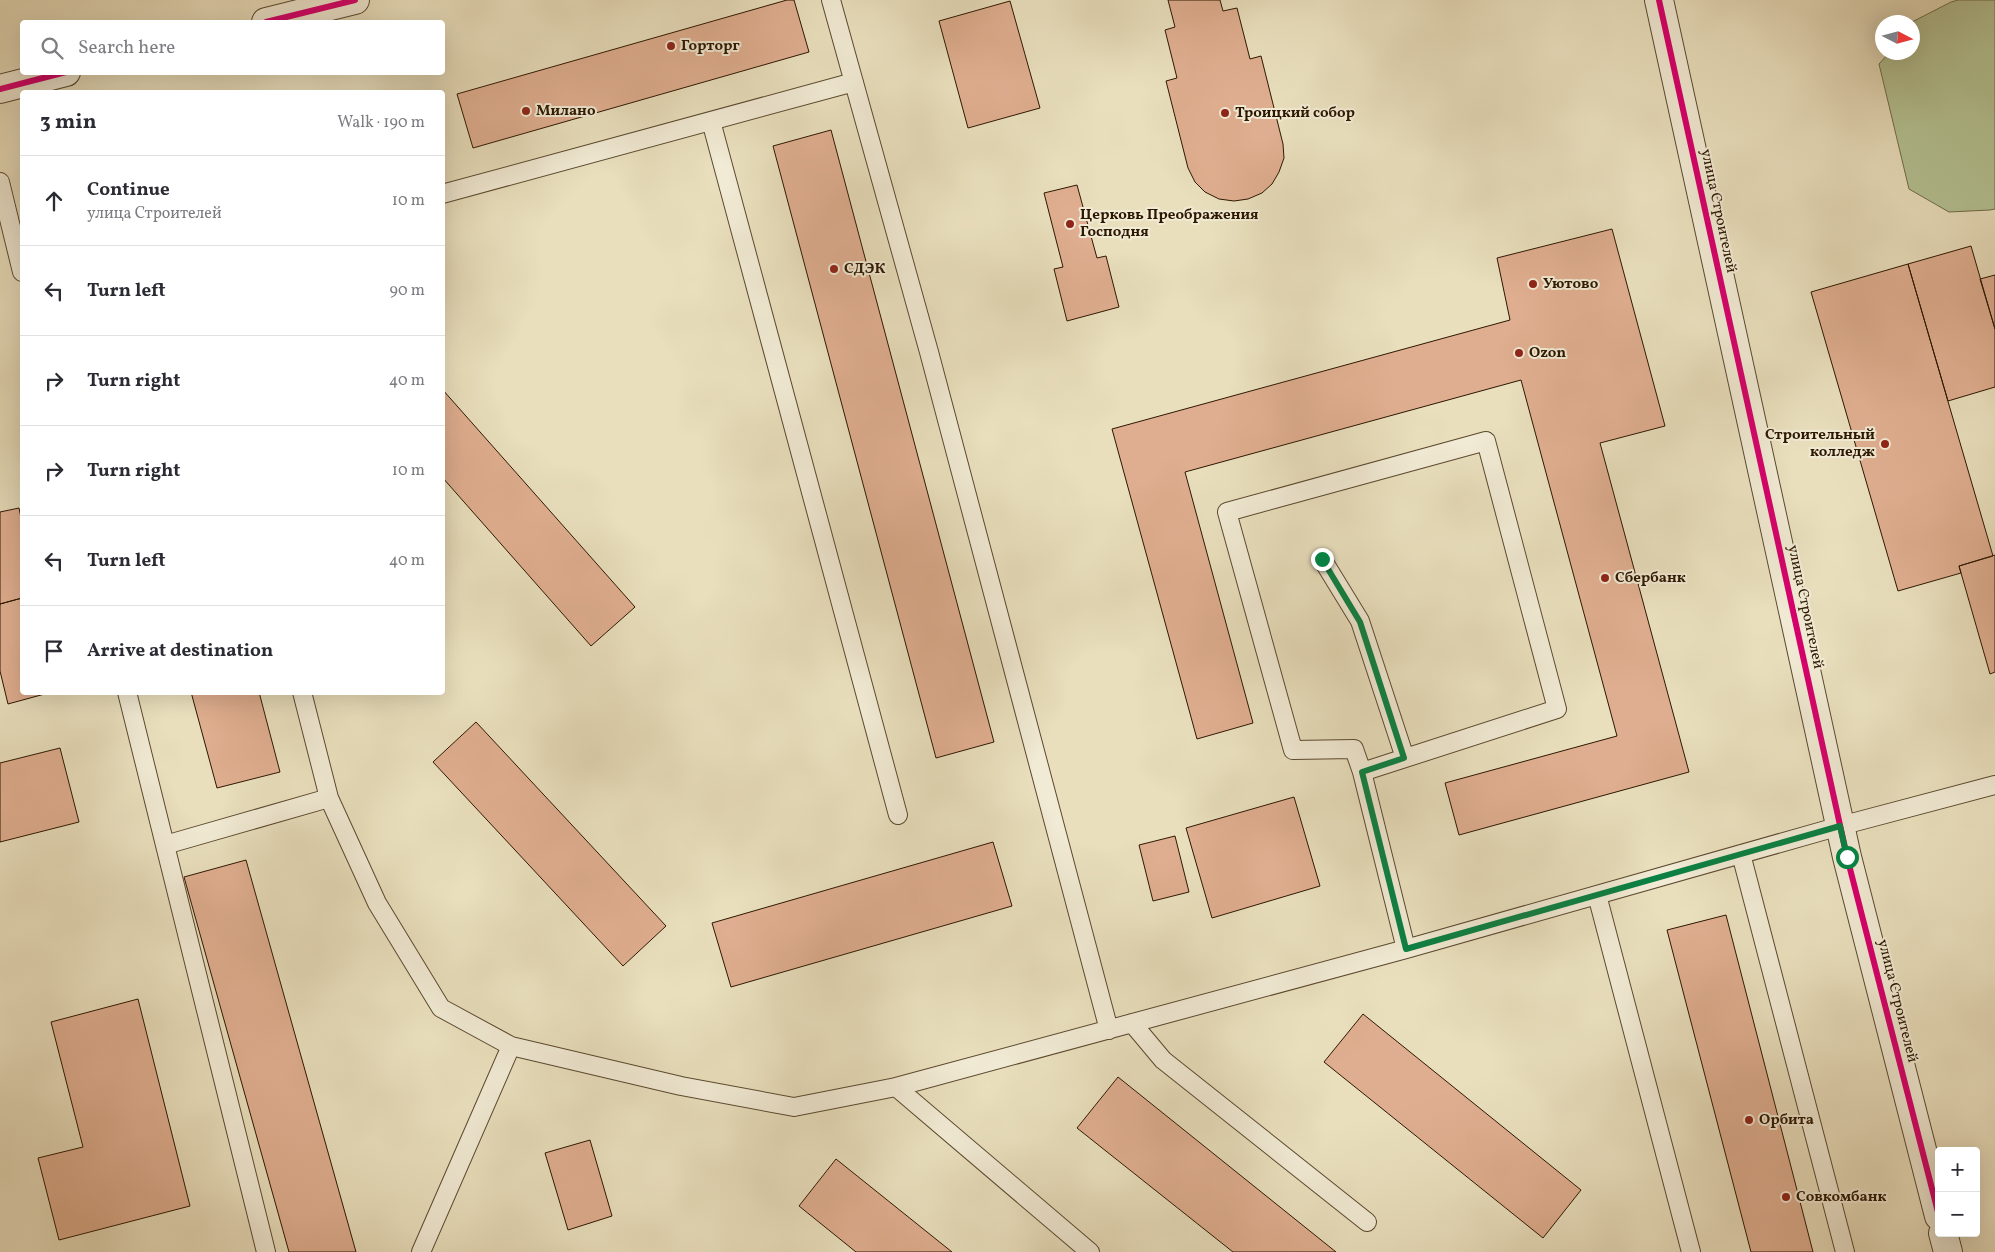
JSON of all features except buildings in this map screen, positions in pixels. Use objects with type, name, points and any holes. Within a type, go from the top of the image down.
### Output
[{"type":"street","points":[[274,20],[355,0]]},
{"type":"street","name":"улица Строителей","points":[[1659,0],[1840,826],[1935,1200]]},
{"type":"street","points":[[0,89],[54,75]]},
{"type":"street","points":[[1944,1237],[1948,1252]]},
{"type":"lane","points":[[831,0],[934,371],[1109,1030]]},
{"type":"lane","points":[[445,193],[854,82]]},
{"type":"lane","points":[[711,121],[898,816]]},
{"type":"lane","points":[[0,182],[20,264]]},
{"type":"lane","points":[[1362,772],[1557,709],[1486,441],[1227,512],[1293,750],[1354,749],[1362,772],[1406,949]]},
{"type":"lane","points":[[1322,559],[1360,622],[1404,758]]},
{"type":"lane","points":[[128,695],[266,1252]]},
{"type":"lane","points":[[303,695],[329,798],[377,902],[441,1008],[510,1046],[681,1086],[794,1106],[896,1087],[1406,949],[1840,826],[1995,786]]},
{"type":"lane","points":[[165,845],[329,798]]},
{"type":"lane","points":[[1741,854],[1845,1252]]},
{"type":"lane","points":[[1597,895],[1691,1252]]},
{"type":"lane","points":[[1132,1023],[1163,1060],[1367,1222]]},
{"type":"lane","points":[[421,1252],[510,1046]]},
{"type":"lane","points":[[896,1087],[1090,1252]]},
{"type":"green space","points":[[1958,0],[1995,0],[1995,209],[1990,210],[1949,212],[1909,189],[1879,64],[1883,60],[1920,60],[1920,18]]},
{"type":"cycle path","points":[[274,20],[355,0]]},
{"type":"cycle path","points":[[1659,0],[1847,857],[1935,1200]]},
{"type":"cycle path","points":[[0,89],[54,75]]},
{"type":"place","name":"Горторг","points":[[671,46]]},
{"type":"place","name":"Милано","points":[[526,111]]},
{"type":"place","name":"Троицкий собор","points":[[1225,113]]},
{"type":"place","name":"Церковь Преображения Господня","points":[[1070,224]]},
{"type":"place","name":"СДЭК","points":[[834,269]]},
{"type":"place","name":"Уютово","points":[[1533,284]]},
{"type":"place","name":"Ozon","points":[[1519,353]]},
{"type":"place","name":"Строительный колледж","points":[[1885,444]]},
{"type":"place","name":"Сбербанк","points":[[1605,578]]},
{"type":"place","name":"Орбита","points":[[1749,1120]]},
{"type":"place","name":"Совкомбанк","points":[[1786,1197]]},
{"type":"route","points":[[1322,559],[1360,622],[1404,758],[1362,772],[1406,949],[1840,826],[1847,857]]}]
